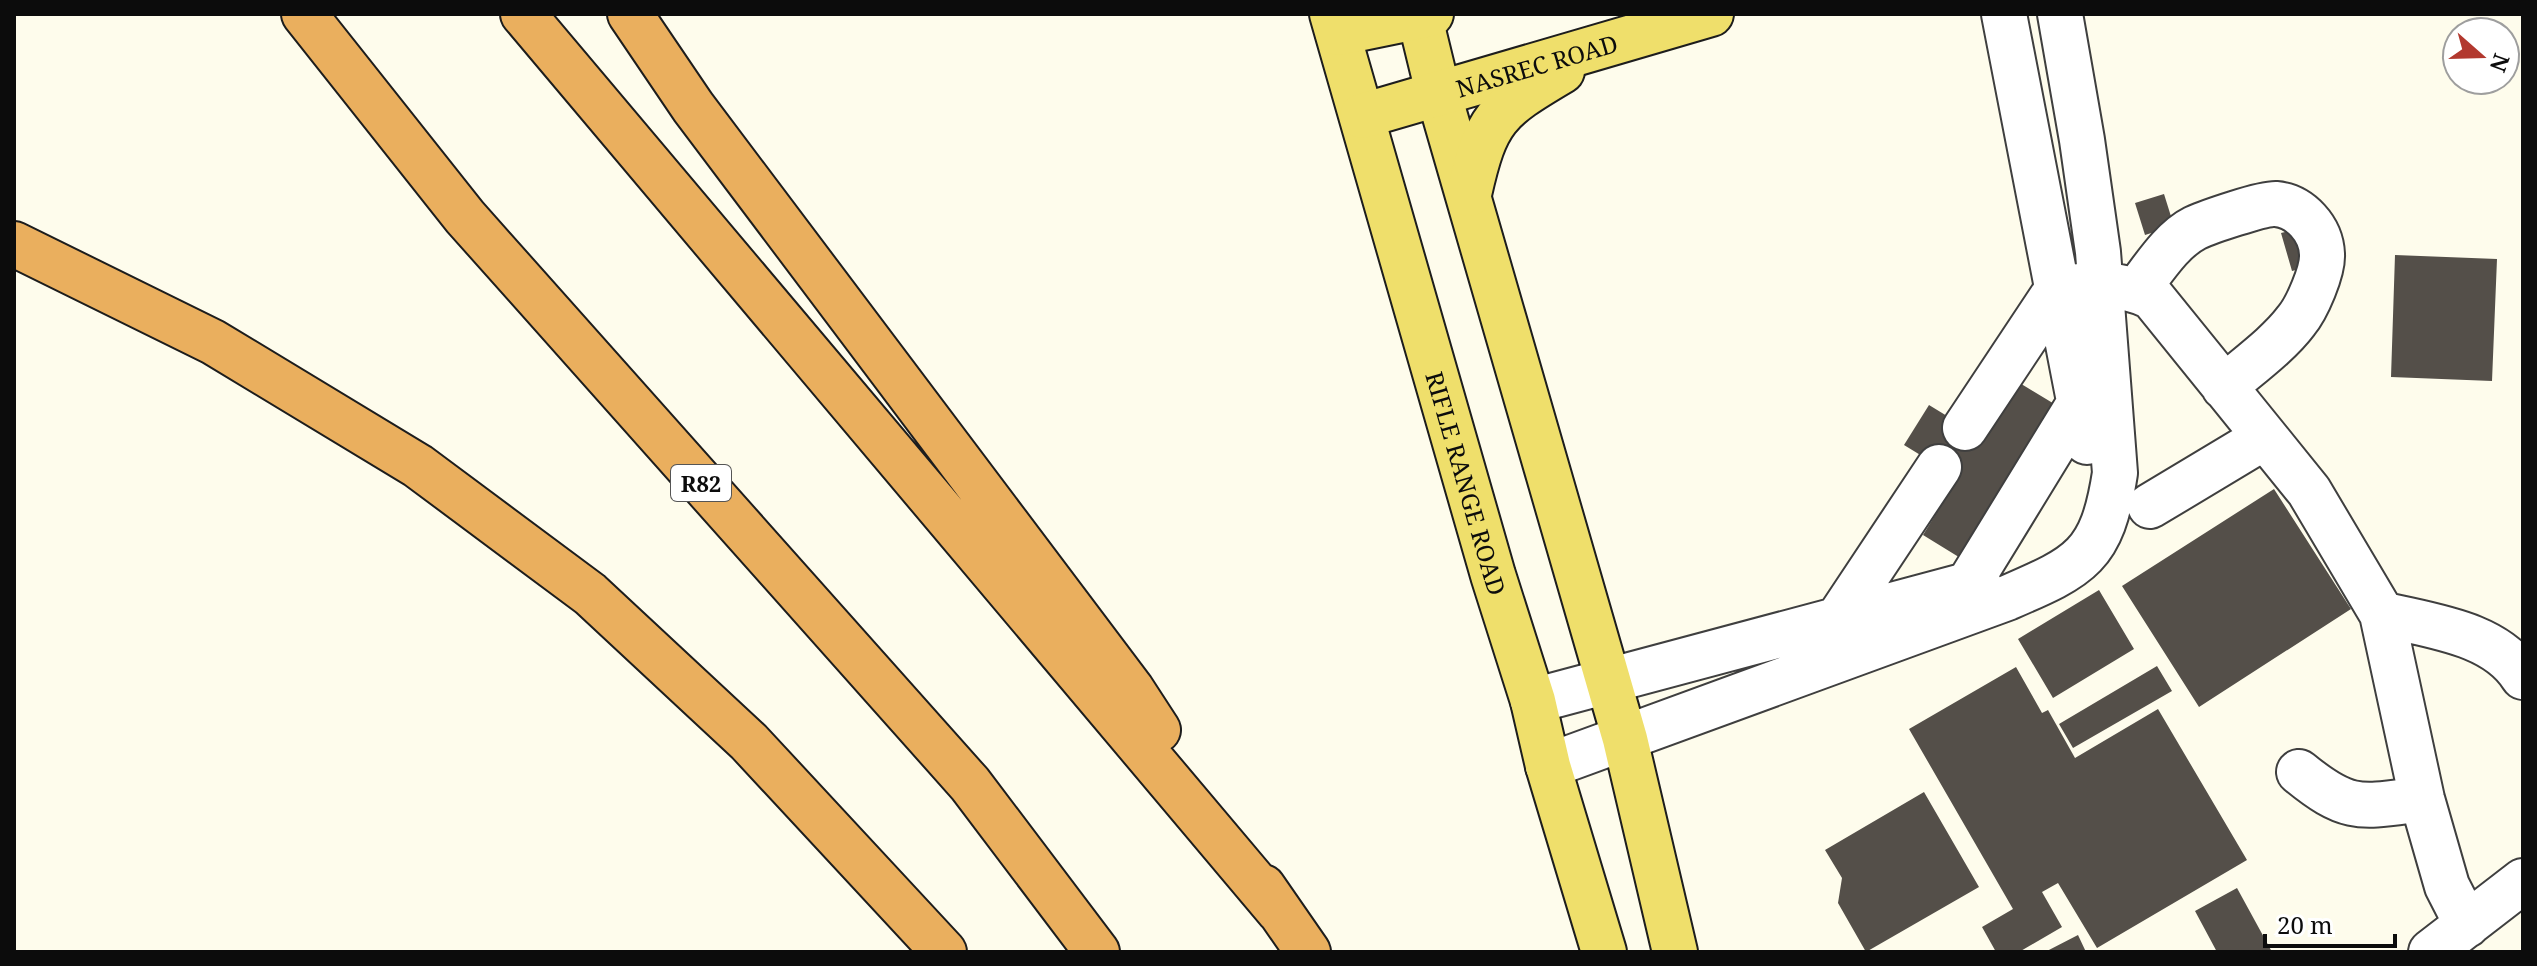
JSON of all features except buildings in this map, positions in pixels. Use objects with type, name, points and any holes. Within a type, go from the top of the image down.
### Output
[{"type":"highway","name":"R82","points":[[304,14],[465,217],[970,784],[1097,952]]},
{"type":"highway","points":[[523,14],[1279,911]]},
{"type":"highway","points":[[630,14],[693,107],[1132,690],[1308,952]]},
{"type":"highway","points":[[14,244],[213,342],[418,466],[590,594],[749,742],[944,952]]},
{"type":"main road","name":"NASREC ROAD","points":[[1362,116],[1711,14]]},
{"type":"main road","points":[[1335,24],[1423,15],[1438,92],[1625,739],[1675,952]]},
{"type":"main road","name":"RIFLE RANGE ROAD","points":[[1335,24],[1604,952]]},
{"type":"main road","points":[[1469,194],[1481,147],[1496,118],[1528,91],[1609,43]]},
{"type":"lane","points":[[1548,766],[1625,739],[1819,639],[2035,564],[2065,543],[2078,526],[2086,509],[2091,485],[2090,455],[2080,402],[2098,287],[2004,14]]},
{"type":"lane","points":[[1533,701],[1608,681],[2007,598],[2060,574],[2084,557],[2105,520],[2115,473],[2098,287],[2098,252],[2060,14]]},
{"type":"lane","points":[[1965,428],[2098,287],[2170,249],[2195,228],[2269,204],[2291,208],[2309,222],[2318,237],[2322,252],[2321,269],[2297,321],[2224,387]]},
{"type":"lane","points":[[2098,287],[2152,297],[2164,309],[2309,491],[2382,614],[2422,799],[2447,886],[2467,925]]},
{"type":"lane","points":[[1968,585],[2080,402]]},
{"type":"lane","points":[[2150,506],[2265,437]]},
{"type":"lane","points":[[1819,639],[1939,467]]},
{"type":"lane","points":[[2382,614],[2460,634],[2492,647],[2517,667],[2523,677]]},
{"type":"lane","points":[[2299,772],[2332,798],[2359,805],[2422,799]]},
{"type":"lane","points":[[2431,952],[2523,881]]}]
